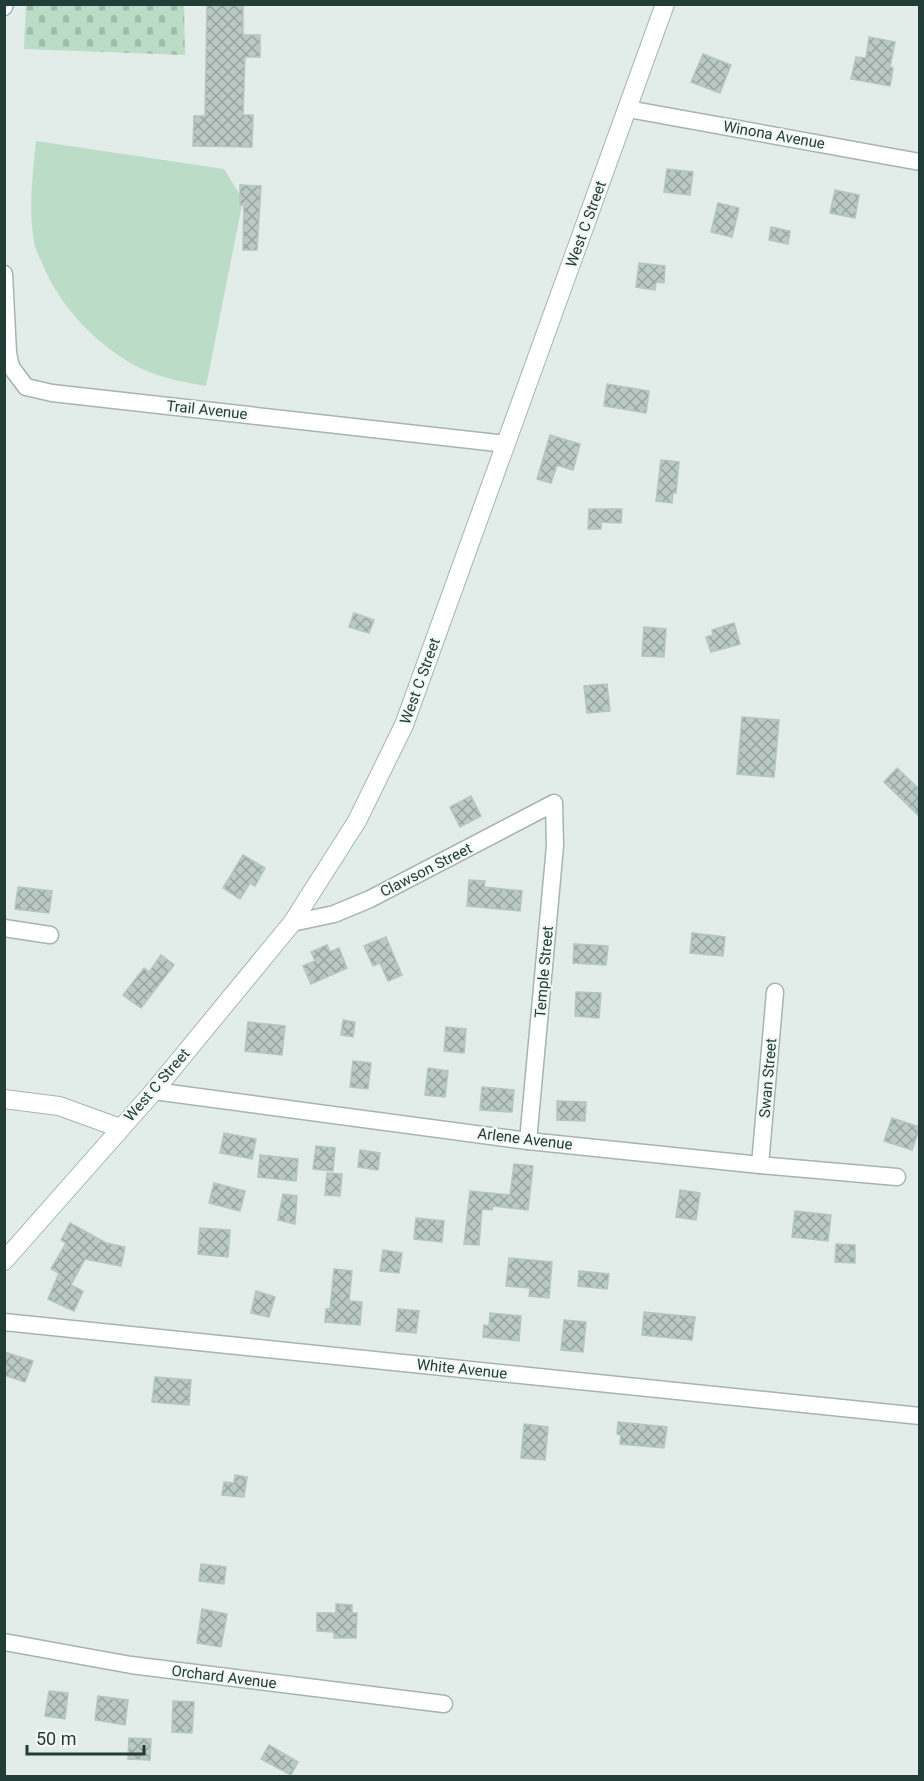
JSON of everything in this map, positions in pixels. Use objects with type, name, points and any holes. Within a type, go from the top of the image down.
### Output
[{"type":"main road","name":"West C Street","points":[[4,1261],[154,1091],[292,923],[357,821],[404,725],[665,4]]},
{"type":"main road","points":[[4,1098],[59,1106],[120,1128]]},
{"type":"street","name":"Winona Avenue","points":[[628,109],[920,162]]},
{"type":"street","name":"Trail Avenue","points":[[4,274],[8,353],[11,367],[26,387],[52,393],[506,444]]},
{"type":"street","name":"Clawson Street","points":[[292,923],[334,914],[370,899],[554,803]]},
{"type":"street","name":"Temple Street","points":[[528,1141],[555,846],[554,803]]},
{"type":"street","points":[[4,928],[50,935]]},
{"type":"street","name":"Swan Street","points":[[760,1165],[775,992]]},
{"type":"street","name":"Arlene Avenue","points":[[154,1091],[528,1141],[897,1177]]},
{"type":"street","name":"White Avenue","points":[[4,1322],[920,1416]]},
{"type":"street","name":"Orchard Avenue","points":[[4,1642],[131,1665],[444,1704]]},
{"type":"green space","points":[[26,5],[184,5],[185,55],[24,49]]},
{"type":"green space","points":[[36,141],[224,169],[243,200],[206,386],[156,374],[124,359],[95,337],[59,295],[36,250],[32,229],[32,178]]},
{"type":"building","points":[[207,4],[243,4],[243,35],[260,35],[260,57],[245,57],[243,115],[253,115],[252,147],[193,146],[194,116],[205,116]]},
{"type":"building","points":[[869,37],[895,42],[890,67],[893,68],[890,86],[851,79],[856,57],[866,58]]},
{"type":"building","points":[[703,54],[731,65],[720,93],[691,82]]},
{"type":"building","points":[[667,169],[693,172],[690,195],[664,192]]},
{"type":"building","points":[[240,185],[261,186],[257,250],[243,250],[244,205],[240,205]]},
{"type":"building","points":[[835,190],[859,195],[855,218],[830,213]]},
{"type":"building","points":[[718,203],[739,208],[732,237],[711,232]]},
{"type":"building","points":[[771,227],[790,231],[788,244],[769,240]]},
{"type":"building","points":[[639,263],[665,266],[664,283],[656,282],[655,290],[636,287]]},
{"type":"building","points":[[607,384],[649,391],[646,413],[604,406]]},
{"type":"building","points":[[550,435],[580,444],[573,470],[557,465],[551,483],[537,479]]},
{"type":"building","points":[[661,460],[679,462],[676,493],[673,493],[672,503],[656,501]]},
{"type":"building","points":[[589,509],[622,509],[621,523],[601,522],[601,529],[588,529]]},
{"type":"building","points":[[354,613],[374,620],[369,633],[349,627]]},
{"type":"building","points":[[734,623],[740,644],[711,652],[706,637],[713,635],[712,630]]},
{"type":"building","points":[[644,627],[666,629],[664,657],[642,656]]},
{"type":"building","points":[[607,684],[610,711],[587,713],[584,686]]},
{"type":"building","points":[[742,717],[779,720],[774,777],[737,774]]},
{"type":"building","points":[[897,768],[920,790],[920,817],[884,782]]},
{"type":"building","points":[[471,796],[481,816],[460,827],[450,807]]},
{"type":"building","points":[[243,855],[265,868],[255,886],[250,883],[240,899],[223,888]]},
{"type":"building","points":[[469,880],[485,881],[484,887],[522,891],[520,911],[467,906]]},
{"type":"building","points":[[18,887],[52,891],[49,913],[15,909]]},
{"type":"building","points":[[692,933],[725,937],[723,956],[690,953]]},
{"type":"building","points":[[386,937],[402,975],[388,981],[380,963],[373,966],[364,946]]},
{"type":"building","points":[[574,944],[608,946],[606,965],[573,963]]},
{"type":"building","points":[[327,945],[330,952],[339,948],[347,968],[311,984],[303,966],[315,961],[311,952]]},
{"type":"building","points":[[161,955],[174,965],[141,1008],[123,995],[144,968],[149,972]]},
{"type":"building","points":[[576,992],[601,993],[599,1018],[575,1016]]},
{"type":"building","points":[[343,1020],[355,1022],[353,1037],[341,1035]]},
{"type":"building","points":[[248,1022],[285,1026],[282,1055],[245,1051]]},
{"type":"building","points":[[446,1027],[466,1029],[464,1053],[444,1051]]},
{"type":"building","points":[[353,1061],[371,1063],[368,1089],[350,1087]]},
{"type":"building","points":[[428,1068],[448,1071],[445,1097],[425,1095]]},
{"type":"building","points":[[482,1087],[514,1090],[512,1112],[480,1110]]},
{"type":"building","points":[[557,1101],[586,1102],[585,1121],[557,1120]]},
{"type":"building","points":[[892,1118],[920,1127],[912,1150],[884,1141]]},
{"type":"building","points":[[224,1133],[256,1139],[252,1159],[220,1153]]},
{"type":"building","points":[[316,1146],[335,1148],[333,1171],[313,1169]]},
{"type":"building","points":[[360,1150],[380,1153],[378,1170],[358,1167]]},
{"type":"building","points":[[260,1155],[298,1159],[296,1181],[258,1177]]},
{"type":"building","points":[[514,1164],[533,1166],[528,1210],[493,1206],[492,1210],[482,1209],[479,1245],[464,1244],[470,1191],[510,1195]]},
{"type":"building","points":[[327,1173],[342,1174],[340,1196],[325,1195]]},
{"type":"building","points":[[214,1183],[245,1191],[240,1211],[209,1203]]},
{"type":"building","points":[[680,1190],[700,1193],[696,1220],[676,1217]]},
{"type":"building","points":[[283,1194],[297,1196],[295,1224],[278,1220]]},
{"type":"building","points":[[795,1211],[831,1215],[828,1241],[792,1237]]},
{"type":"building","points":[[416,1218],[444,1221],[442,1242],[414,1239]]},
{"type":"building","points":[[70,1223],[106,1243],[125,1247],[121,1266],[85,1259],[71,1285],[83,1291],[74,1311],[48,1299],[59,1273],[51,1269],[66,1243],[61,1240]]},
{"type":"building","points":[[200,1228],[230,1230],[228,1257],[198,1254]]},
{"type":"building","points":[[836,1244],[855,1245],[855,1263],[835,1262]]},
{"type":"building","points":[[383,1250],[402,1253],[399,1273],[380,1271]]},
{"type":"building","points":[[509,1258],[552,1262],[549,1298],[529,1296],[530,1288],[506,1286]]},
{"type":"building","points":[[334,1269],[352,1271],[349,1301],[362,1302],[360,1325],[325,1322],[326,1309],[330,1309]]},
{"type":"building","points":[[579,1271],[609,1274],[607,1289],[578,1286]]},
{"type":"building","points":[[256,1291],[275,1297],[269,1317],[251,1313]]},
{"type":"building","points":[[398,1309],[419,1311],[416,1333],[396,1331]]},
{"type":"building","points":[[644,1312],[695,1317],[692,1340],[642,1335]]},
{"type":"building","points":[[490,1313],[521,1316],[519,1341],[483,1337],[484,1325],[489,1326]]},
{"type":"building","points":[[564,1320],[586,1322],[583,1352],[561,1350]]},
{"type":"building","points":[[4,1352],[33,1361],[25,1382],[4,1375]]},
{"type":"building","points":[[155,1377],[191,1380],[189,1405],[152,1402]]},
{"type":"building","points":[[618,1422],[667,1427],[664,1448],[620,1444],[621,1435],[617,1434]]},
{"type":"building","points":[[524,1424],[548,1427],[545,1460],[521,1458]]},
{"type":"building","points":[[235,1475],[247,1477],[244,1497],[222,1495],[224,1482],[234,1483]]},
{"type":"building","points":[[201,1564],[226,1567],[224,1584],[199,1581]]},
{"type":"building","points":[[336,1604],[352,1605],[352,1613],[357,1613],[356,1638],[334,1638],[334,1632],[317,1631],[317,1613],[336,1613]]},
{"type":"building","points":[[202,1609],[227,1614],[221,1647],[197,1643]]},
{"type":"building","points":[[49,1691],[68,1693],[65,1719],[45,1716]]},
{"type":"building","points":[[98,1696],[128,1700],[125,1725],[95,1720]]},
{"type":"building","points":[[173,1701],[194,1702],[192,1733],[172,1732]]},
{"type":"building","points":[[129,1738],[151,1739],[150,1760],[128,1759]]},
{"type":"building","points":[[269,1745],[298,1762],[291,1775],[261,1759]]}]
